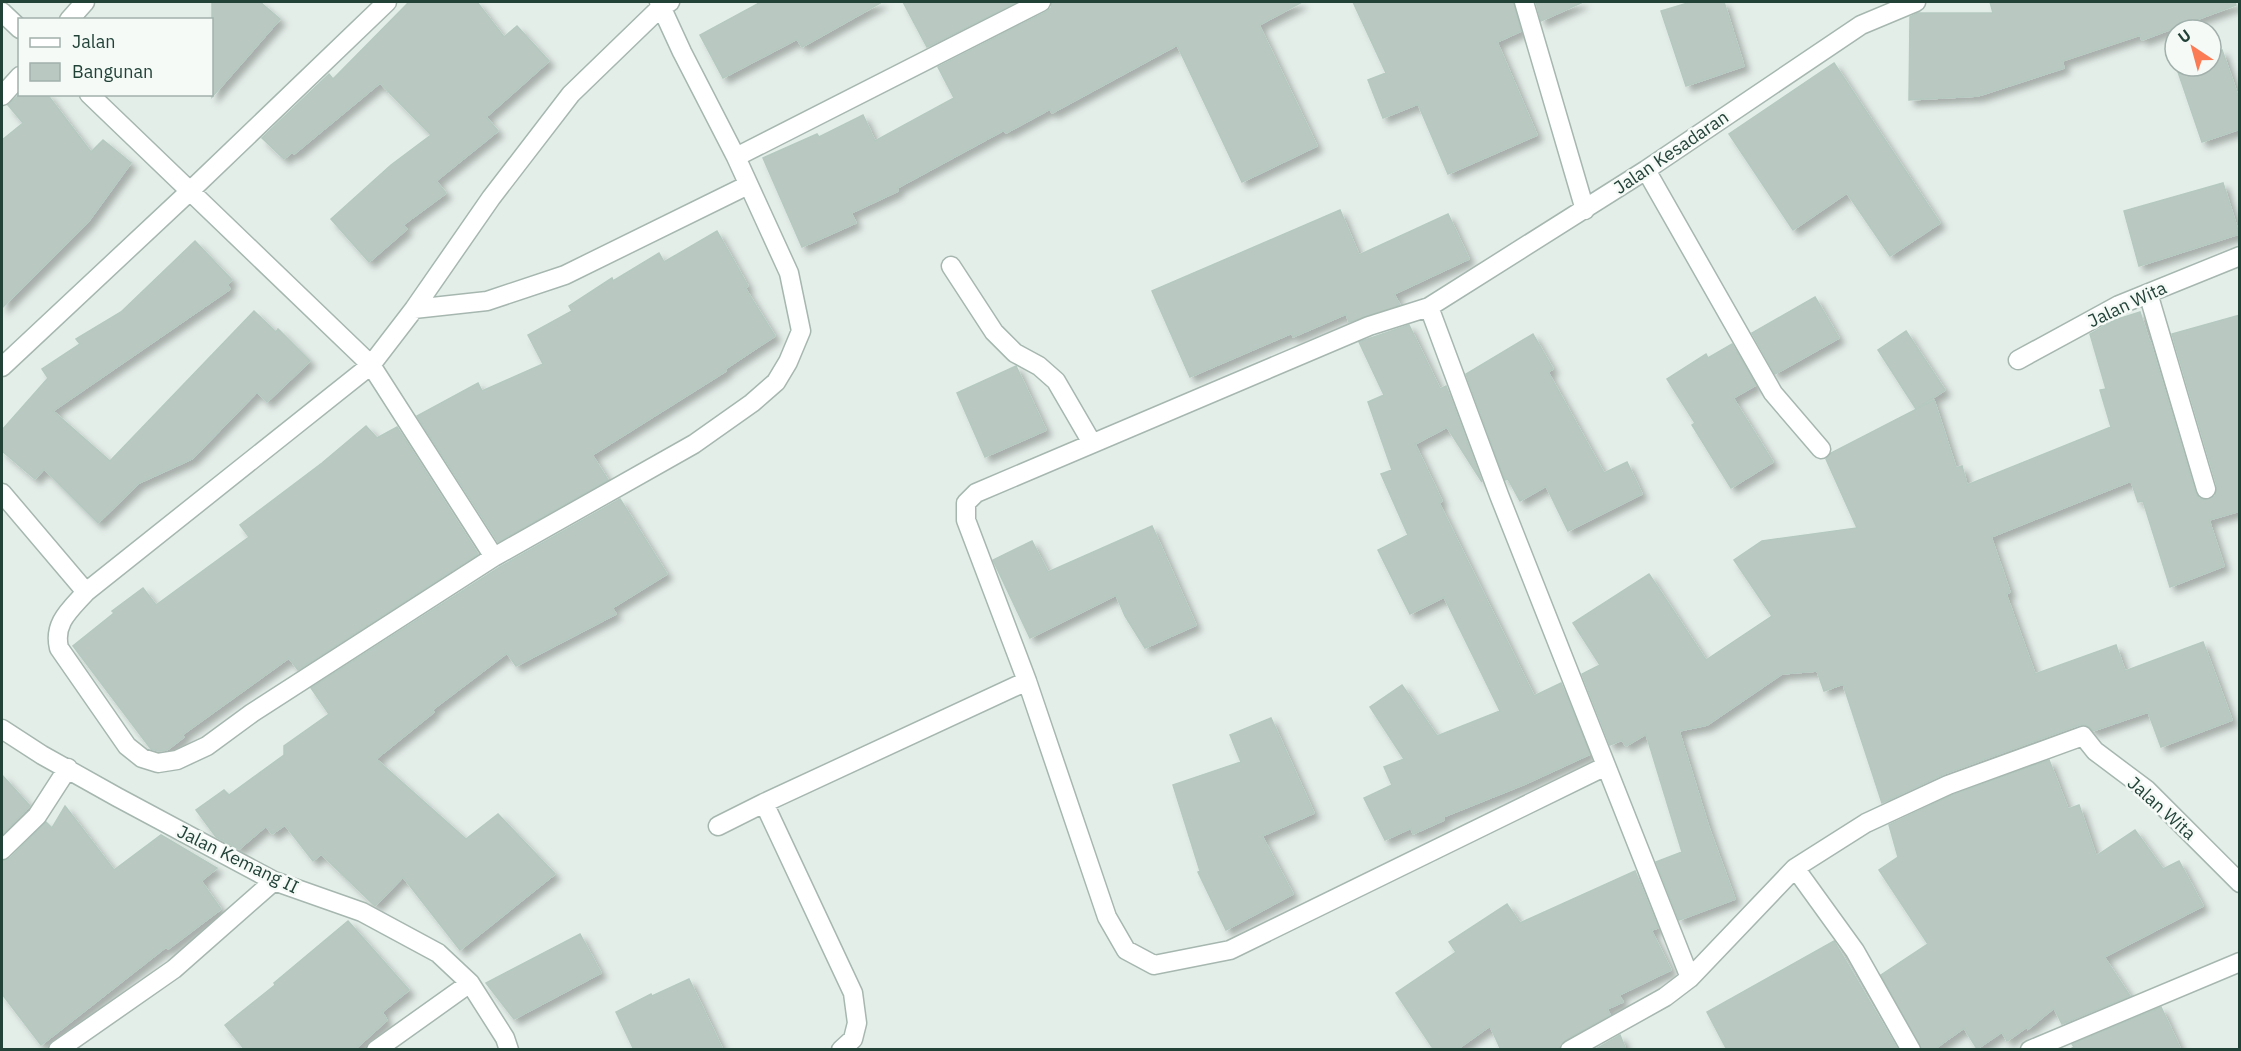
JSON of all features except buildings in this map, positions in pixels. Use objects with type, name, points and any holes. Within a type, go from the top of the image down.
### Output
[{"type":"street","points":[[71,18],[85,2]]},
{"type":"street","points":[[2,367],[387,2]]},
{"type":"street","points":[[736,157],[1041,2]]},
{"type":"street","points":[[1524,2],[1585,210]]},
{"type":"street","name":"Jalan Kesadaran","points":[[1606,766],[1230,950],[1154,965],[1126,950],[1107,917],[1027,681],[966,520],[966,503],[976,493],[1092,443],[1369,326],[1429,307],[1585,210],[1861,25],[1916,2]]},
{"type":"street","points":[[663,3],[681,52],[736,157],[789,273],[801,331],[789,362],[777,382],[752,403],[694,444],[494,557],[252,713],[207,746],[177,760],[158,763],[142,758],[127,746],[59,648],[57,638],[59,623],[86,592],[371,365],[414,309],[491,198],[571,94],[663,3]]},
{"type":"street","points":[[2,12],[18,27]]},
{"type":"street","points":[[2,96],[18,78]]},
{"type":"street","points":[[91,96],[371,365],[494,557]]},
{"type":"street","points":[[1646,170],[1773,393],[1821,449]]},
{"type":"street","points":[[414,309],[487,301],[566,275],[748,184]]},
{"type":"street","name":"Jalan Wita","points":[[2018,360],[2119,305],[2240,256]]},
{"type":"street","points":[[951,267],[994,332],[1015,352],[1039,366],[1056,381],[1092,443]]},
{"type":"street","points":[[2148,293],[2206,489]]},
{"type":"street","points":[[1429,307],[1499,495],[1690,978]]},
{"type":"street","points":[[2,493],[86,592]]},
{"type":"street","points":[[718,826],[1027,681]]},
{"type":"street","name":"Jalan Kemang II","points":[[2,729],[42,755],[117,797],[274,880],[362,912],[438,953],[470,983],[505,1038],[508,1050]]},
{"type":"street","name":"Jalan Wita","points":[[1795,868],[1866,823],[1948,785],[2083,736],[2095,751],[2147,790],[2240,883]]},
{"type":"street","points":[[2,850],[37,816],[68,768]]},
{"type":"street","points":[[764,803],[853,993],[857,1023],[853,1039],[841,1050]]},
{"type":"street","points":[[1570,1050],[1665,997],[1690,978],[1795,868],[1854,951],[1911,1050]]},
{"type":"street","points":[[58,1050],[174,969],[274,880]]},
{"type":"street","points":[[2030,1050],[2240,962]]},
{"type":"street","points":[[376,1050],[470,983]]}]
